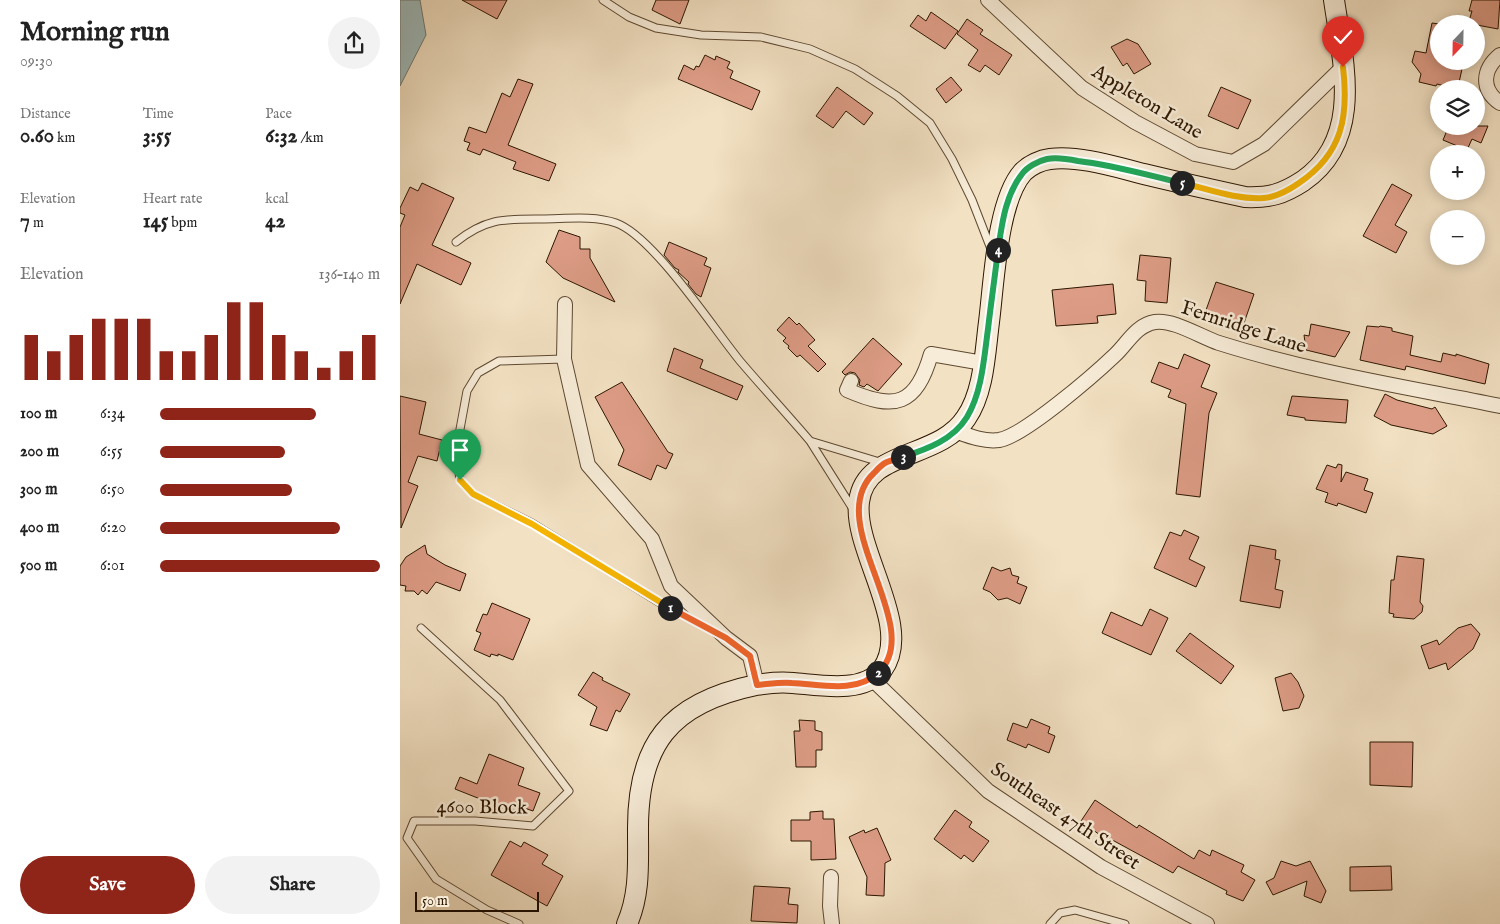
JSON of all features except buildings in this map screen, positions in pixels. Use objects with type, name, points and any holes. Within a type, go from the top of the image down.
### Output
[{"type":"street","name":"Appleton Lane","points":[[988,0],[1082,88],[1135,122],[1195,154],[1233,162],[1264,144],[1343,67]]},
{"type":"street","points":[[627,924],[638,888],[638,803],[642,774],[659,738],[670,725],[698,704],[757,685],[791,683],[841,687],[872,679],[883,669],[889,654],[891,625],[862,537],[858,502],[865,481],[884,463],[940,443],[967,418],[978,390],[983,363],[1006,206],[1022,173],[1034,164],[1047,159],[1060,158],[1103,164],[1245,198],[1266,198],[1288,191],[1314,173],[1330,156],[1340,133],[1346,92],[1334,0]]},
{"type":"street","points":[[1500,54],[1492,62],[1485,75],[1487,89],[1500,103]]},
{"type":"street","points":[[565,304],[564,359],[588,465],[652,539],[671,586],[726,638],[750,656],[757,685]]},
{"type":"street","name":"Fernridge Lane","points":[[955,431],[987,440],[1001,440],[1012,435],[1049,411],[1116,354],[1131,336],[1154,322],[1165,322],[1217,342],[1308,368],[1500,406]]},
{"type":"street","points":[[851,381],[847,390],[866,398],[892,401],[905,400],[916,388],[927,369],[931,354],[983,363]]},
{"type":"street","name":"Southeast 47th Street","points":[[872,679],[988,791],[1101,867],[1207,924]]},
{"type":"street","points":[[831,877],[830,906],[832,924]]},
{"type":"lane","points":[[602,0],[629,17],[656,28],[701,35],[761,37],[810,49],[855,69],[897,96],[930,123],[952,159],[972,200],[996,264]]},
{"type":"lane","points":[[456,242],[467,233],[500,219],[581,218],[616,223],[628,229],[657,255],[740,361],[810,441],[860,520]]},
{"type":"lane","points":[[564,359],[499,361],[478,373],[467,391],[456,452],[460,480],[473,494],[532,524],[660,603],[726,638]]},
{"type":"lane","points":[[810,441],[884,463]]},
{"type":"lane","name":"4600 Block","points":[[421,628],[500,700],[569,791],[533,826],[475,821],[414,820],[407,838],[436,879],[487,910],[519,924]]},
{"type":"lane","points":[[1050,924],[1060,913],[1075,910],[1125,924]]},
{"type":"water","points":[[400,0],[420,0],[426,35],[400,86]]},
{"type":"route","points":[[460,480],[473,494],[532,524],[590,558],[660,603],[726,638],[750,656],[757,685],[791,683],[841,687],[872,679],[883,669],[889,654],[891,625],[862,537],[858,502],[865,481],[884,463],[940,443],[967,418],[978,390],[984,358],[1000,233],[1006,206],[1022,173],[1034,164],[1047,159],[1060,158],[1103,164],[1245,198],[1266,198],[1288,191],[1314,173],[1330,156],[1340,133],[1346,92],[1343,67]]}]
